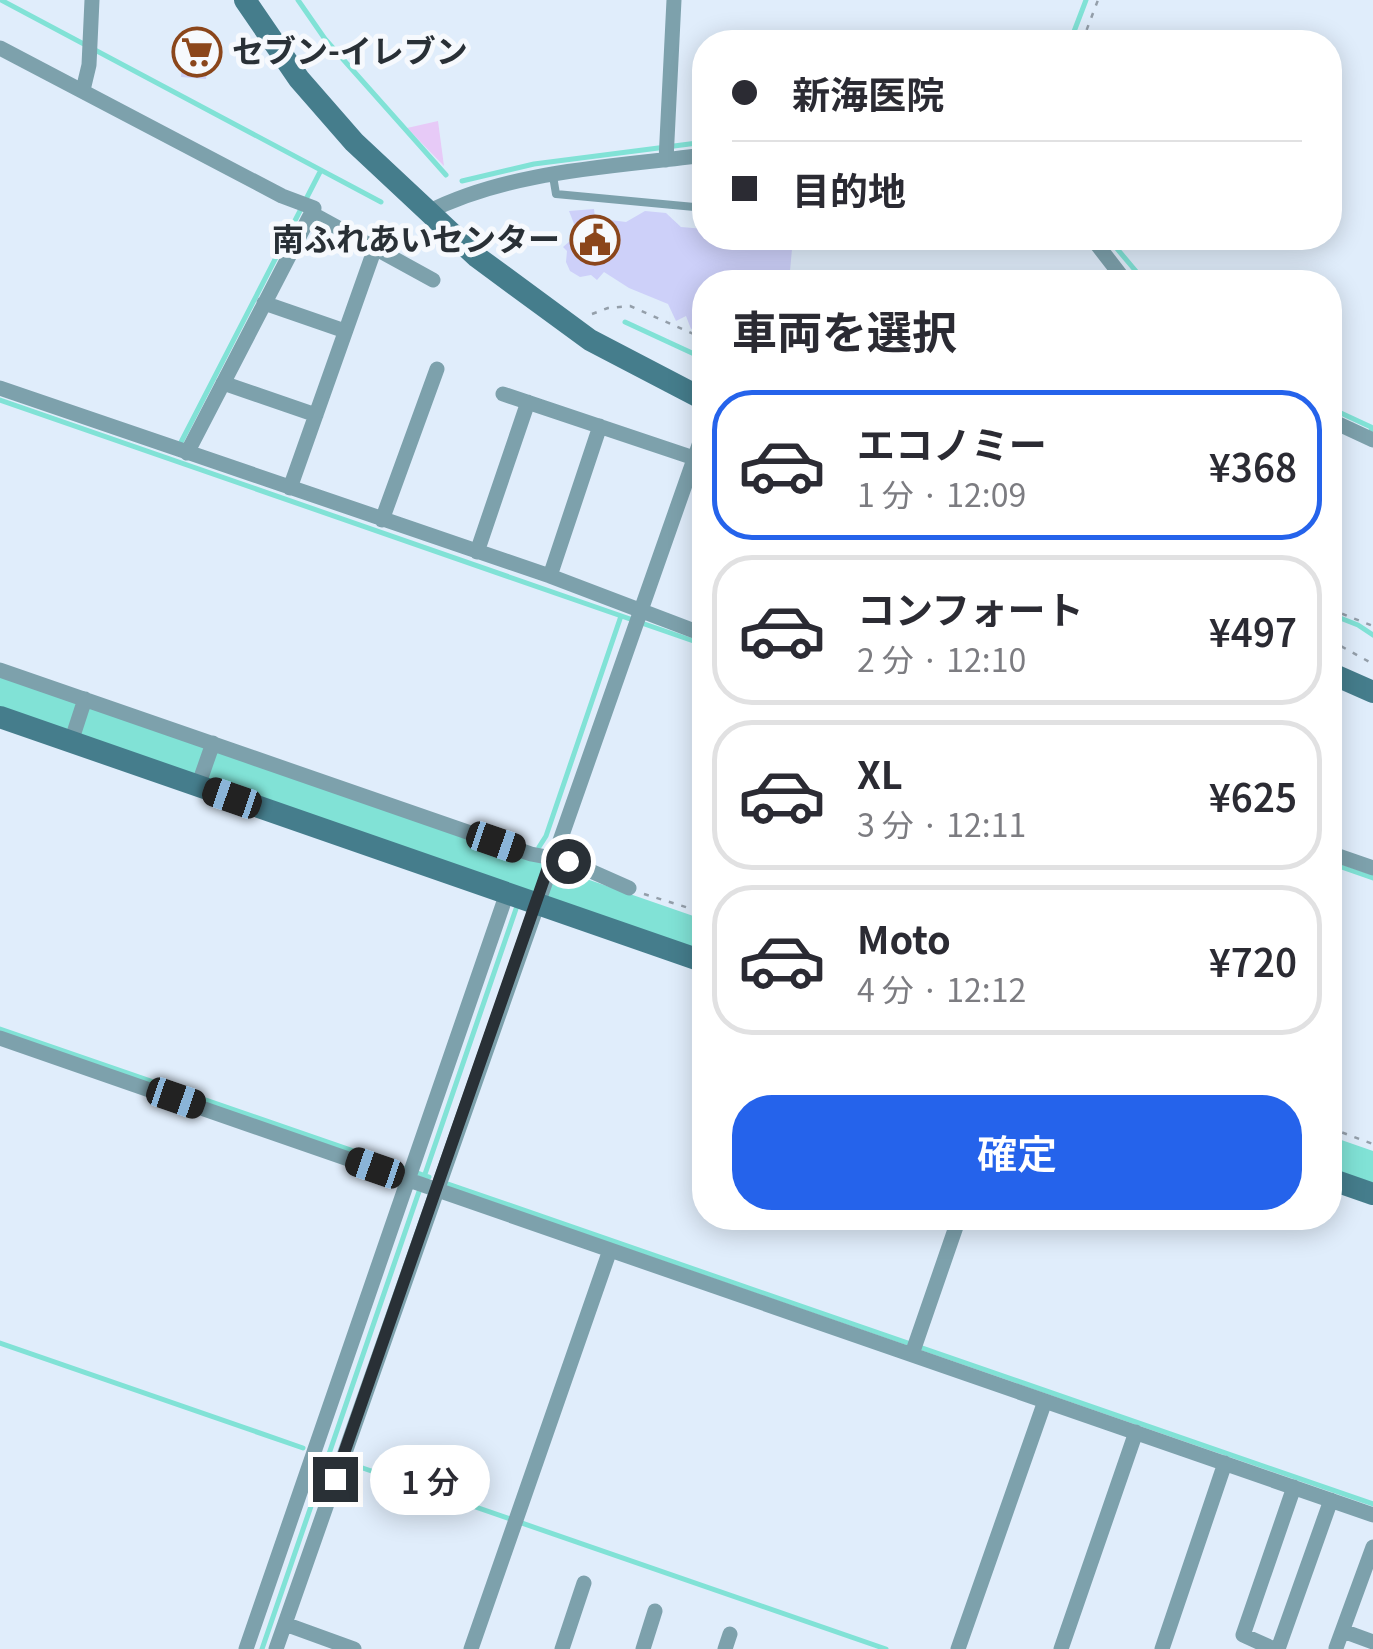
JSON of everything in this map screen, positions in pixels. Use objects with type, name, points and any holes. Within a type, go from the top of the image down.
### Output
[{"type":"street","points":[[83,90],[92,0]]},
{"type":"street","points":[[244,0],[299,79],[354,142],[477,257],[558,318],[642,370],[692,394]]},
{"type":"street","points":[[665,152],[674,0]]},
{"type":"street","points":[[0,48],[307,206],[433,280]]},
{"type":"street","points":[[428,212],[457,197],[665,152],[692,154]]},
{"type":"street","points":[[181,450],[224,383],[307,206]]},
{"type":"street","points":[[290,488],[374,248]]},
{"type":"street","points":[[1101,250],[1117,270]]},
{"type":"street","points":[[264,304],[345,331]]},
{"type":"street","points":[[382,520],[437,369]]},
{"type":"street","points":[[224,383],[316,415]]},
{"type":"street","points":[[0,388],[550,576],[636,619],[692,632]]},
{"type":"street","points":[[503,394],[692,457]]},
{"type":"street","points":[[477,552],[528,402]]},
{"type":"street","points":[[550,576],[600,426]]},
{"type":"street","points":[[1342,426],[1370,439]]},
{"type":"street","points":[[246,1649],[418,1179],[539,897],[692,464]]},
{"type":"street","points":[[0,670],[212,747],[629,888]]},
{"type":"street","points":[[1342,679],[1373,692]]},
{"type":"street","points":[[73,735],[84,702]]},
{"type":"street","points":[[0,717],[73,735],[506,893],[539,897],[692,957]]},
{"type":"street","points":[[200,780],[212,747]]},
{"type":"street","points":[[1342,857],[1373,868]]},
{"type":"street","points":[[276,1649],[506,893]]},
{"type":"street","points":[[0,1038],[418,1179],[610,1250],[914,1349],[1045,1401],[1373,1515]]},
{"type":"street","points":[[1342,1183],[1373,1194]]},
{"type":"street","points":[[914,1349],[955,1230]]},
{"type":"street","points":[[471,1649],[610,1250]]},
{"type":"street","points":[[958,1649],[1045,1401]]},
{"type":"street","points":[[1061,1649],[1136,1432]]},
{"type":"street","points":[[1162,1649],[1225,1463]]},
{"type":"street","points":[[1294,1488],[1243,1635],[1276,1649],[1331,1500]]},
{"type":"street","points":[[1336,1648],[1373,1547]]},
{"type":"street","points":[[562,1649],[584,1583]]},
{"type":"street","points":[[643,1649],[656,1612]]},
{"type":"street","points":[[285,1624],[354,1649]]},
{"type":"street","points":[[1343,1631],[1373,1642]]},
{"type":"lane","points":[[554,176],[556,194],[692,207]]},
{"type":"path","points":[[1087,30],[1098,0]]},
{"type":"path","points":[[581,318],[608,308],[630,306],[692,333]]},
{"type":"path","points":[[1342,614],[1373,626]]},
{"type":"path","points":[[1342,647],[1373,664]]},
{"type":"path","points":[[629,888],[692,909]]},
{"type":"path","points":[[1342,1132],[1373,1144]]},
{"type":"shaded area","points":[[438,121],[444,166],[407,128]]},
{"type":"building","points":[[185,30],[210,32],[206,79],[181,77]]},
{"type":"building","points":[[594,209],[595,218],[626,222],[645,211],[666,213],[681,227],[692,228],[692,250],[792,250],[790,270],[692,270],[691,329],[686,316],[676,321],[668,304],[629,288],[604,272],[597,280],[570,271],[563,247],[578,234],[569,211]]},
{"type":"waterway","points":[[1,0],[381,202]]},
{"type":"waterway","points":[[298,0],[325,39],[446,175]]},
{"type":"waterway","points":[[1075,30],[1086,0]]},
{"type":"waterway","points":[[462,181],[534,164],[692,144]]},
{"type":"waterway","points":[[178,448],[321,170]]},
{"type":"waterway","points":[[1118,250],[1135,270]]},
{"type":"waterway","points":[[625,322],[692,353]]},
{"type":"waterway","points":[[0,400],[692,640]]},
{"type":"waterway","points":[[1342,414],[1371,427],[1372,434]]},
{"type":"waterway","points":[[539,847],[621,616]]},
{"type":"waterway","points":[[1342,619],[1373,635]]},
{"type":"waterway","points":[[0,691],[692,931]]},
{"type":"waterway","points":[[529,874],[534,863]]},
{"type":"waterway","points":[[1342,867],[1373,878]]},
{"type":"waterway","points":[[522,882],[526,873]]},
{"type":"waterway","points":[[262,1649],[517,906]]},
{"type":"waterway","points":[[0,1029],[429,1177]]},
{"type":"waterway","points":[[1342,1156],[1373,1167]]},
{"type":"waterway","points":[[448,1184],[1373,1504]]},
{"type":"waterway","points":[[0,1343],[303,1448]]},
{"type":"waterway","points":[[324,1455],[334,1458]]},
{"type":"waterway","points":[[354,1465],[886,1649]]},
{"type":"place","name":"セブン-イレブン","points":[[197,52]]},
{"type":"place","name":"南ふれあいセンター","points":[[595,240]]},
{"type":"route","points":[[335,1479],[552,856],[568,861]]}]
